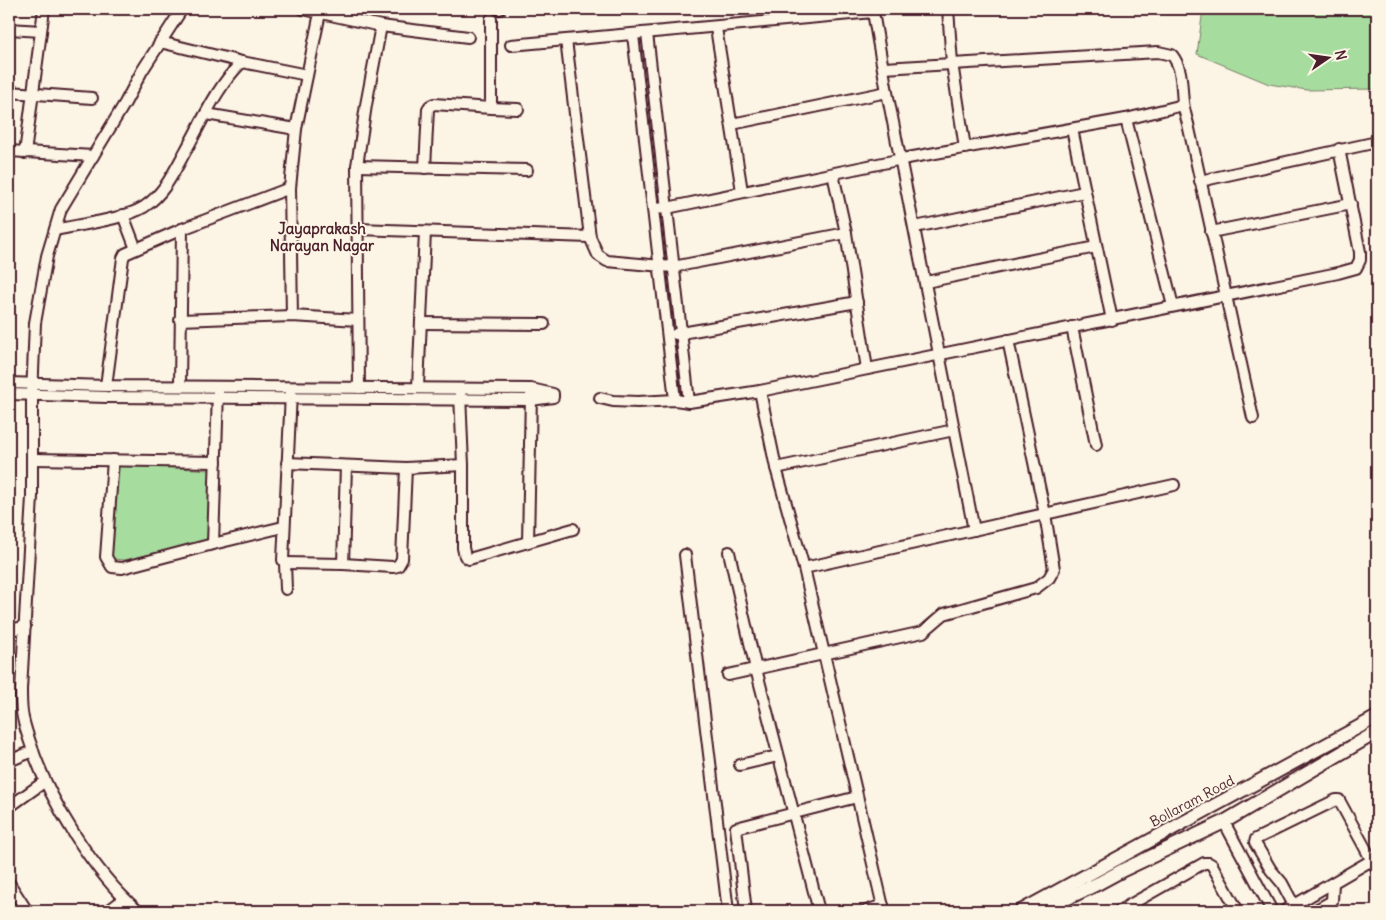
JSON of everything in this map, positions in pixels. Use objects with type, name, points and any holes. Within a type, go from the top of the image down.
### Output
[{"type":"main road","name":"Bollaram Road","points":[[1021,911],[1377,717]]},
{"type":"main road","points":[[1041,911],[1224,822],[1377,732]]},
{"type":"street","points":[[25,153],[44,9]]},
{"type":"street","points":[[138,911],[124,900],[86,853],[44,782],[22,714],[21,690],[33,458],[32,396],[35,323],[47,256],[61,209],[160,42],[182,9]]},
{"type":"street","points":[[303,9],[381,26],[468,37]]},
{"type":"street","points":[[948,9],[952,63],[965,148]]},
{"type":"street","points":[[512,45],[716,28],[873,12],[887,92],[902,159],[974,530]]},
{"type":"street","points":[[292,316],[290,188],[296,129],[320,13]]},
{"type":"street","points":[[491,19],[491,108]]},
{"type":"street","points":[[359,388],[357,166],[381,26]]},
{"type":"street","points":[[716,28],[742,191]]},
{"type":"street","points":[[9,29],[41,31]]},
{"type":"street","points":[[647,34],[689,402]]},
{"type":"street","points":[[633,35],[675,400]]},
{"type":"street","points":[[566,40],[590,237],[598,255],[607,261],[673,267],[846,233]]},
{"type":"street","points":[[160,42],[242,62],[307,75]]},
{"type":"street","points":[[884,68],[1158,52],[1172,55],[1178,62],[1181,72],[1183,104],[1253,418]]},
{"type":"street","points":[[55,230],[123,215],[144,206],[156,197],[170,180],[231,73],[242,62]]},
{"type":"street","points":[[9,92],[92,98]]},
{"type":"street","points":[[732,124],[887,92]]},
{"type":"street","points":[[425,168],[428,109],[430,106],[434,104],[518,109]]},
{"type":"street","points":[[653,209],[667,208],[902,159],[1072,129],[1183,104]]},
{"type":"street","points":[[206,114],[296,129]]},
{"type":"street","points":[[1126,118],[1173,306]]},
{"type":"street","points":[[1072,129],[1112,320]]},
{"type":"street","points":[[1200,181],[1377,142]]},
{"type":"street","points":[[600,398],[613,401],[675,400],[689,402],[760,391],[1112,320],[1356,268],[1360,260],[1360,252],[1339,150]]},
{"type":"street","points":[[9,151],[93,156]]},
{"type":"street","points":[[357,166],[527,170]]},
{"type":"street","points":[[833,174],[846,233],[867,369]]},
{"type":"street","points":[[106,386],[123,258],[128,251],[290,188]]},
{"type":"street","points":[[915,227],[1084,192]]},
{"type":"street","points":[[1211,232],[1350,204]]},
{"type":"street","points":[[123,215],[136,249]]},
{"type":"street","points":[[180,386],[182,229]]},
{"type":"street","points":[[358,229],[590,237]]},
{"type":"street","points":[[418,388],[425,232]]},
{"type":"street","points":[[926,282],[1096,247]]},
{"type":"street","points":[[667,336],[857,302]]},
{"type":"street","points":[[180,320],[292,316],[358,320]]},
{"type":"street","points":[[421,323],[544,324]]},
{"type":"street","points":[[1072,327],[1096,445]]},
{"type":"street","points":[[728,674],[923,632],[944,614],[1036,588],[1049,578],[1054,569],[1008,340]]},
{"type":"street","points":[[9,382],[106,386],[532,389],[553,394],[553,397],[531,400],[32,396],[9,394]]},
{"type":"street","points":[[213,544],[218,386]]},
{"type":"street","points":[[286,589],[285,564],[283,560],[283,527],[291,387]]},
{"type":"street","points":[[460,388],[463,465],[462,548],[465,556],[469,559],[573,529]]},
{"type":"street","points":[[528,542],[532,389]]},
{"type":"street","points":[[760,391],[776,468],[804,568],[883,908],[866,911]]},
{"type":"street","points":[[776,468],[954,430]]},
{"type":"street","points":[[33,458],[216,462]]},
{"type":"street","points":[[113,460],[106,557],[112,567],[122,568],[283,527]]},
{"type":"street","points":[[287,463],[406,468],[463,465]]},
{"type":"street","points":[[343,564],[346,466]]},
{"type":"street","points":[[285,564],[398,566],[402,562],[406,468]]},
{"type":"street","points":[[804,568],[1174,485]]},
{"type":"street","points":[[729,552],[756,669],[819,911]]},
{"type":"street","points":[[685,555],[728,911]]},
{"type":"street","points":[[9,630],[25,627]]},
{"type":"street","points":[[9,761],[33,751]]},
{"type":"street","points":[[740,765],[778,756]]},
{"type":"street","points":[[9,807],[44,782]]},
{"type":"street","points":[[746,911],[736,828],[857,797]]},
{"type":"street","points":[[1296,908],[1282,883],[1267,864],[1256,843],[1256,839],[1336,800],[1339,800],[1377,870]]},
{"type":"street","points":[[1224,822],[1272,911]]},
{"type":"street","points":[[1284,911],[1296,908],[1372,860]]},
{"type":"street","points":[[1119,911],[1204,863],[1209,862],[1238,911]]},
{"type":"street","points":[[1314,911],[1332,901],[1333,883]]},
{"type":"street","points":[[10,887],[27,911]]},
{"type":"street","points":[[108,911],[124,900]]},
{"type":"green space","points":[[1203,9],[1377,9],[1377,89],[1307,90],[1269,84],[1197,54]]},
{"type":"green space","points":[[116,464],[210,470],[207,542],[124,560],[113,559],[111,556]]},
{"type":"district","name":"Jayaprakash Narayan Nagar","points":[[322,236]]}]
